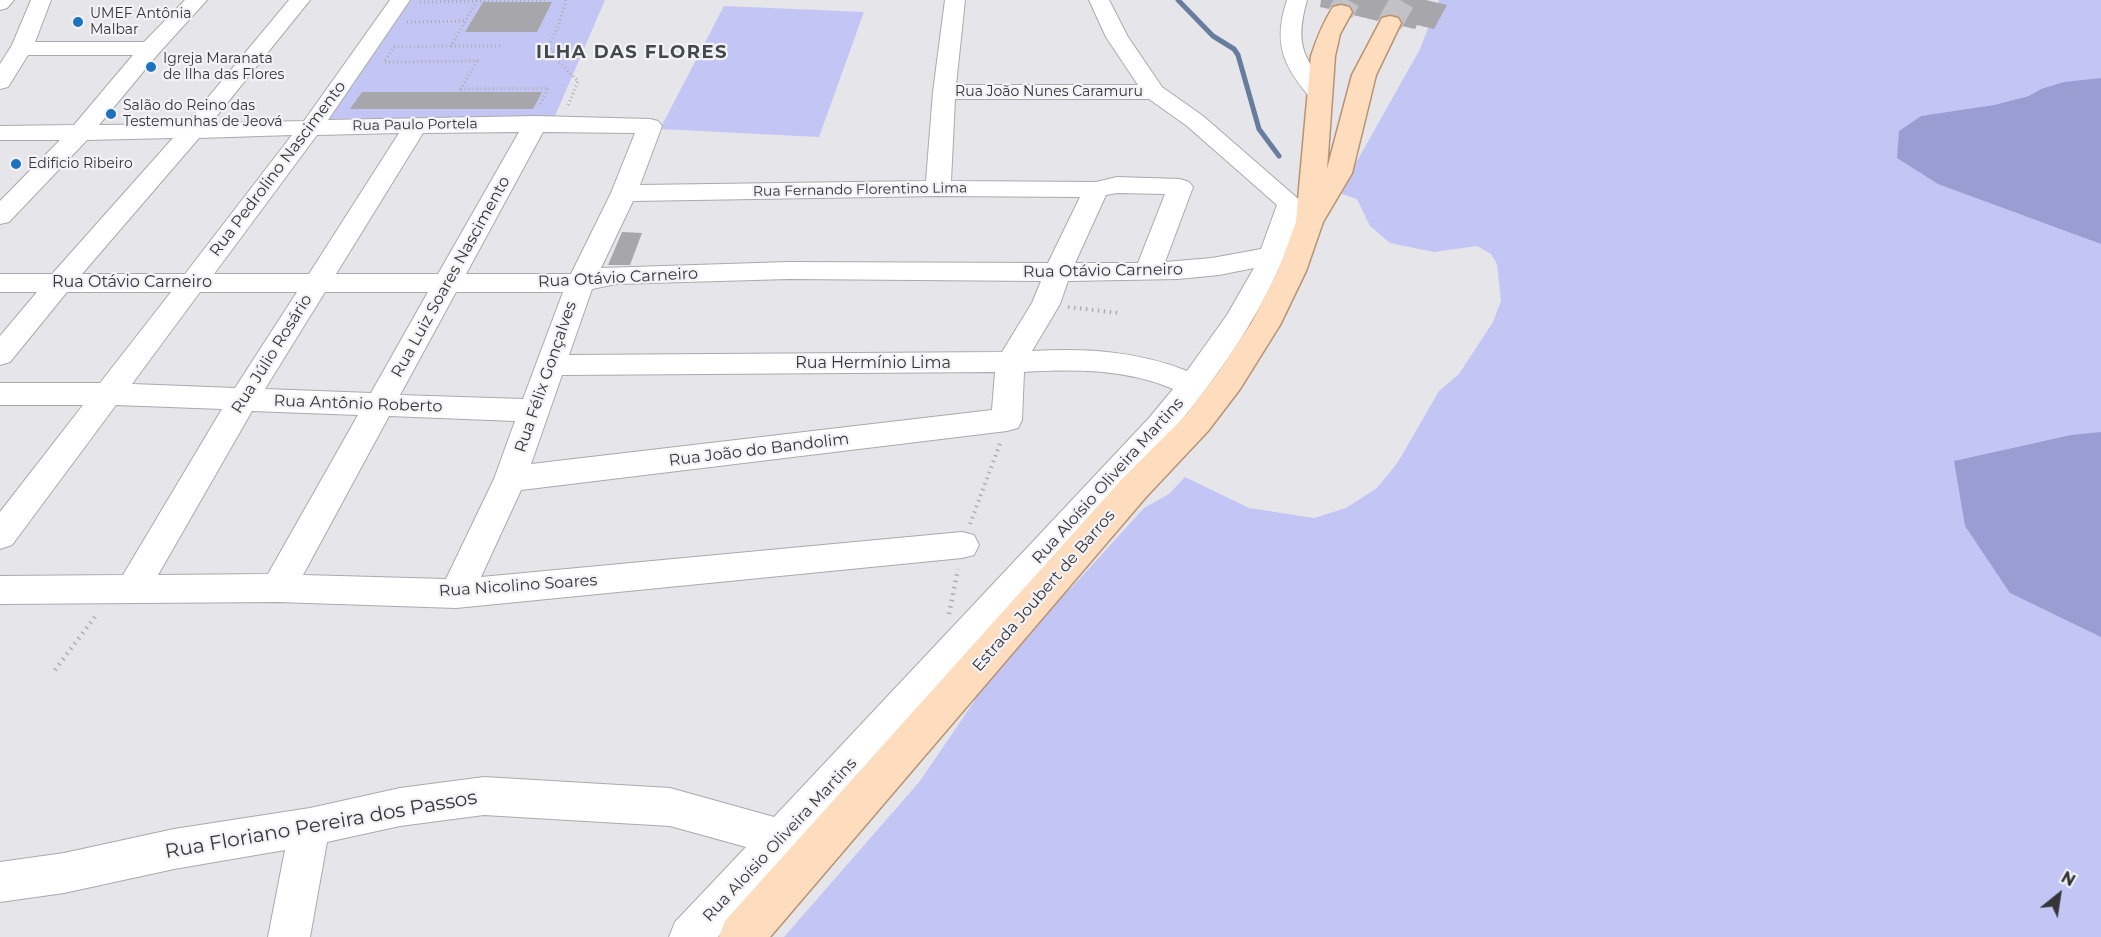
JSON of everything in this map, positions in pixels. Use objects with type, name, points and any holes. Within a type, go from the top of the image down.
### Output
[{"type":"main road","name":"Estrada Joubert de Barros","points":[[1310,222],[1326,45],[1341,12]]},
{"type":"main road","name":"Estrada Joubert de Barros","points":[[741,937],[800,843],[1208,409],[1265,326],[1292,271],[1310,222],[1339,173],[1364,75],[1390,23]]},
{"type":"street","points":[[0,4],[4,0]]},
{"type":"street","points":[[0,82],[21,48],[41,0]]},
{"type":"street","points":[[0,216],[80,133],[150,49],[197,0]]},
{"type":"street","points":[[0,355],[61,281],[194,129],[300,0]]},
{"type":"street","points":[[938,188],[944,92],[955,0]]},
{"type":"street","name":"Rua Aloísio Oliveira Martins","points":[[690,937],[800,843],[1160,426],[1193,385],[1241,314],[1270,258],[1290,203],[1195,121],[1154,92],[1117,37],[1100,0]]},
{"type":"street","points":[[1297,0],[1289,29],[1292,50],[1302,73],[1321,96]]},
{"type":"street","name":"Rua Pedrolino Nascimento","points":[[0,536],[409,1]]},
{"type":"street","points":[[21,48],[150,49]]},
{"type":"street","name":"Rua João Nunes Caramuru","points":[[944,92],[1154,92]]},
{"type":"street","name":"Rua Paulo Portela","points":[[0,133],[417,124],[536,118],[650,126]]},
{"type":"street","name":"Rua Luiz Soares Nascimento","points":[[278,588],[448,283],[536,118]]},
{"type":"street","name":"Rua Júlio Rosário","points":[[124,589],[417,124]]},
{"type":"street","name":"Rua Félix Gonçalves","points":[[456,594],[510,479],[580,283],[624,193],[650,126]]},
{"type":"street","name":"Rua Fernando Florentino Lima","points":[[624,193],[938,188],[1096,190],[1117,185],[1180,187],[1148,272]]},
{"type":"street","points":[[1010,362],[1046,304],[1057,273],[1096,190]]},
{"type":"street","name":"Rua Otávio Carneiro","points":[[0,283],[61,281],[580,283],[594,277],[611,275],[668,275],[779,269],[1148,272],[1216,267],[1245,259],[1270,258]]},
{"type":"street","name":"Rua Hermínio Lima","points":[[549,365],[1010,362],[1069,359],[1116,363],[1156,370],[1193,385]]},
{"type":"street","name":"Rua João do Bandolim","points":[[510,479],[1007,420],[1010,362]]},
{"type":"street","name":"Rua Antônio Roberto","points":[[0,394],[108,394],[535,411]]},
{"type":"street","name":"Rua Nicolino Soares","points":[[0,590],[278,588],[456,594],[962,545]]},
{"type":"street","name":"Rua Floriano Pereira dos Passos","points":[[0,882],[64,873],[174,849],[310,827],[400,807],[484,796],[670,807],[800,843]]},
{"type":"street","points":[[289,937],[310,827]]},
{"type":"path","points":[[409,1],[545,0]]},
{"type":"path","points":[[565,112],[578,81],[556,60],[549,45],[559,25],[566,0]]},
{"type":"path","points":[[451,46],[477,1]]},
{"type":"path","points":[[406,22],[465,21]]},
{"type":"path","points":[[501,46],[394,47],[384,62],[477,61],[461,89],[548,88],[536,118]]},
{"type":"path","points":[[1046,304],[1119,313]]},
{"type":"path","points":[[55,670],[124,589]]},
{"type":"shaded area","points":[[403,0],[605,0],[555,116],[325,119]]},
{"type":"shaded area","points":[[1439,0],[2101,0],[2101,937],[784,937],[920,781],[988,681],[1035,622],[1073,586],[1144,508],[1169,494],[1185,477],[1249,508],[1314,518],[1346,508],[1377,488],[1398,462],[1439,391],[1459,374],[1493,322],[1501,301],[1497,264],[1491,254],[1477,246],[1434,252],[1390,243],[1370,226],[1357,199],[1339,193],[1420,49]]},
{"type":"shaded area","points":[[724,6],[864,12],[819,137],[660,129]]},
{"type":"shaded area","points":[[2101,78],[2101,244],[1938,184],[1897,158],[1899,131],[1921,116],[1994,105],[2029,96],[2041,89],[2064,82]]},
{"type":"shaded area","points":[[2101,432],[2101,637],[2010,593],[1965,526],[1954,461],[2071,435]]},
{"type":"building","points":[[1321,0],[1426,0],[1447,5],[1434,29],[1417,25],[1415,29],[1402,26],[1403,22],[1399,16],[1389,14],[1381,16],[1378,21],[1353,15],[1351,6],[1342,3],[1332,5],[1329,9],[1320,7]]},
{"type":"building","points":[[483,2],[552,2],[537,32],[465,32]]},
{"type":"building","points":[[362,92],[542,92],[533,109],[350,109]]},
{"type":"building","points":[[622,232],[642,233],[630,265],[608,265]]},
{"type":"waterway","points":[[1178,0],[1213,36],[1234,49],[1238,55],[1259,129],[1279,156]]},
{"type":"tunnel","points":[[1341,12],[1348,0]]},
{"type":"tunnel","points":[[1390,23],[1403,0]]},
{"type":"place","name":"UMEF Antônia Malbar","points":[[78,22]]},
{"type":"place","name":"Igreja Maranata de Ilha das Flores","points":[[151,67]]},
{"type":"place","name":"Salão do Reino das Testemunhas de Jeová","points":[[111,114]]},
{"type":"place","name":"Edificio Ribeiro","points":[[16,164]]},
{"type":"district","name":"ILHA DAS FLORES","points":[[632,53]]}]
